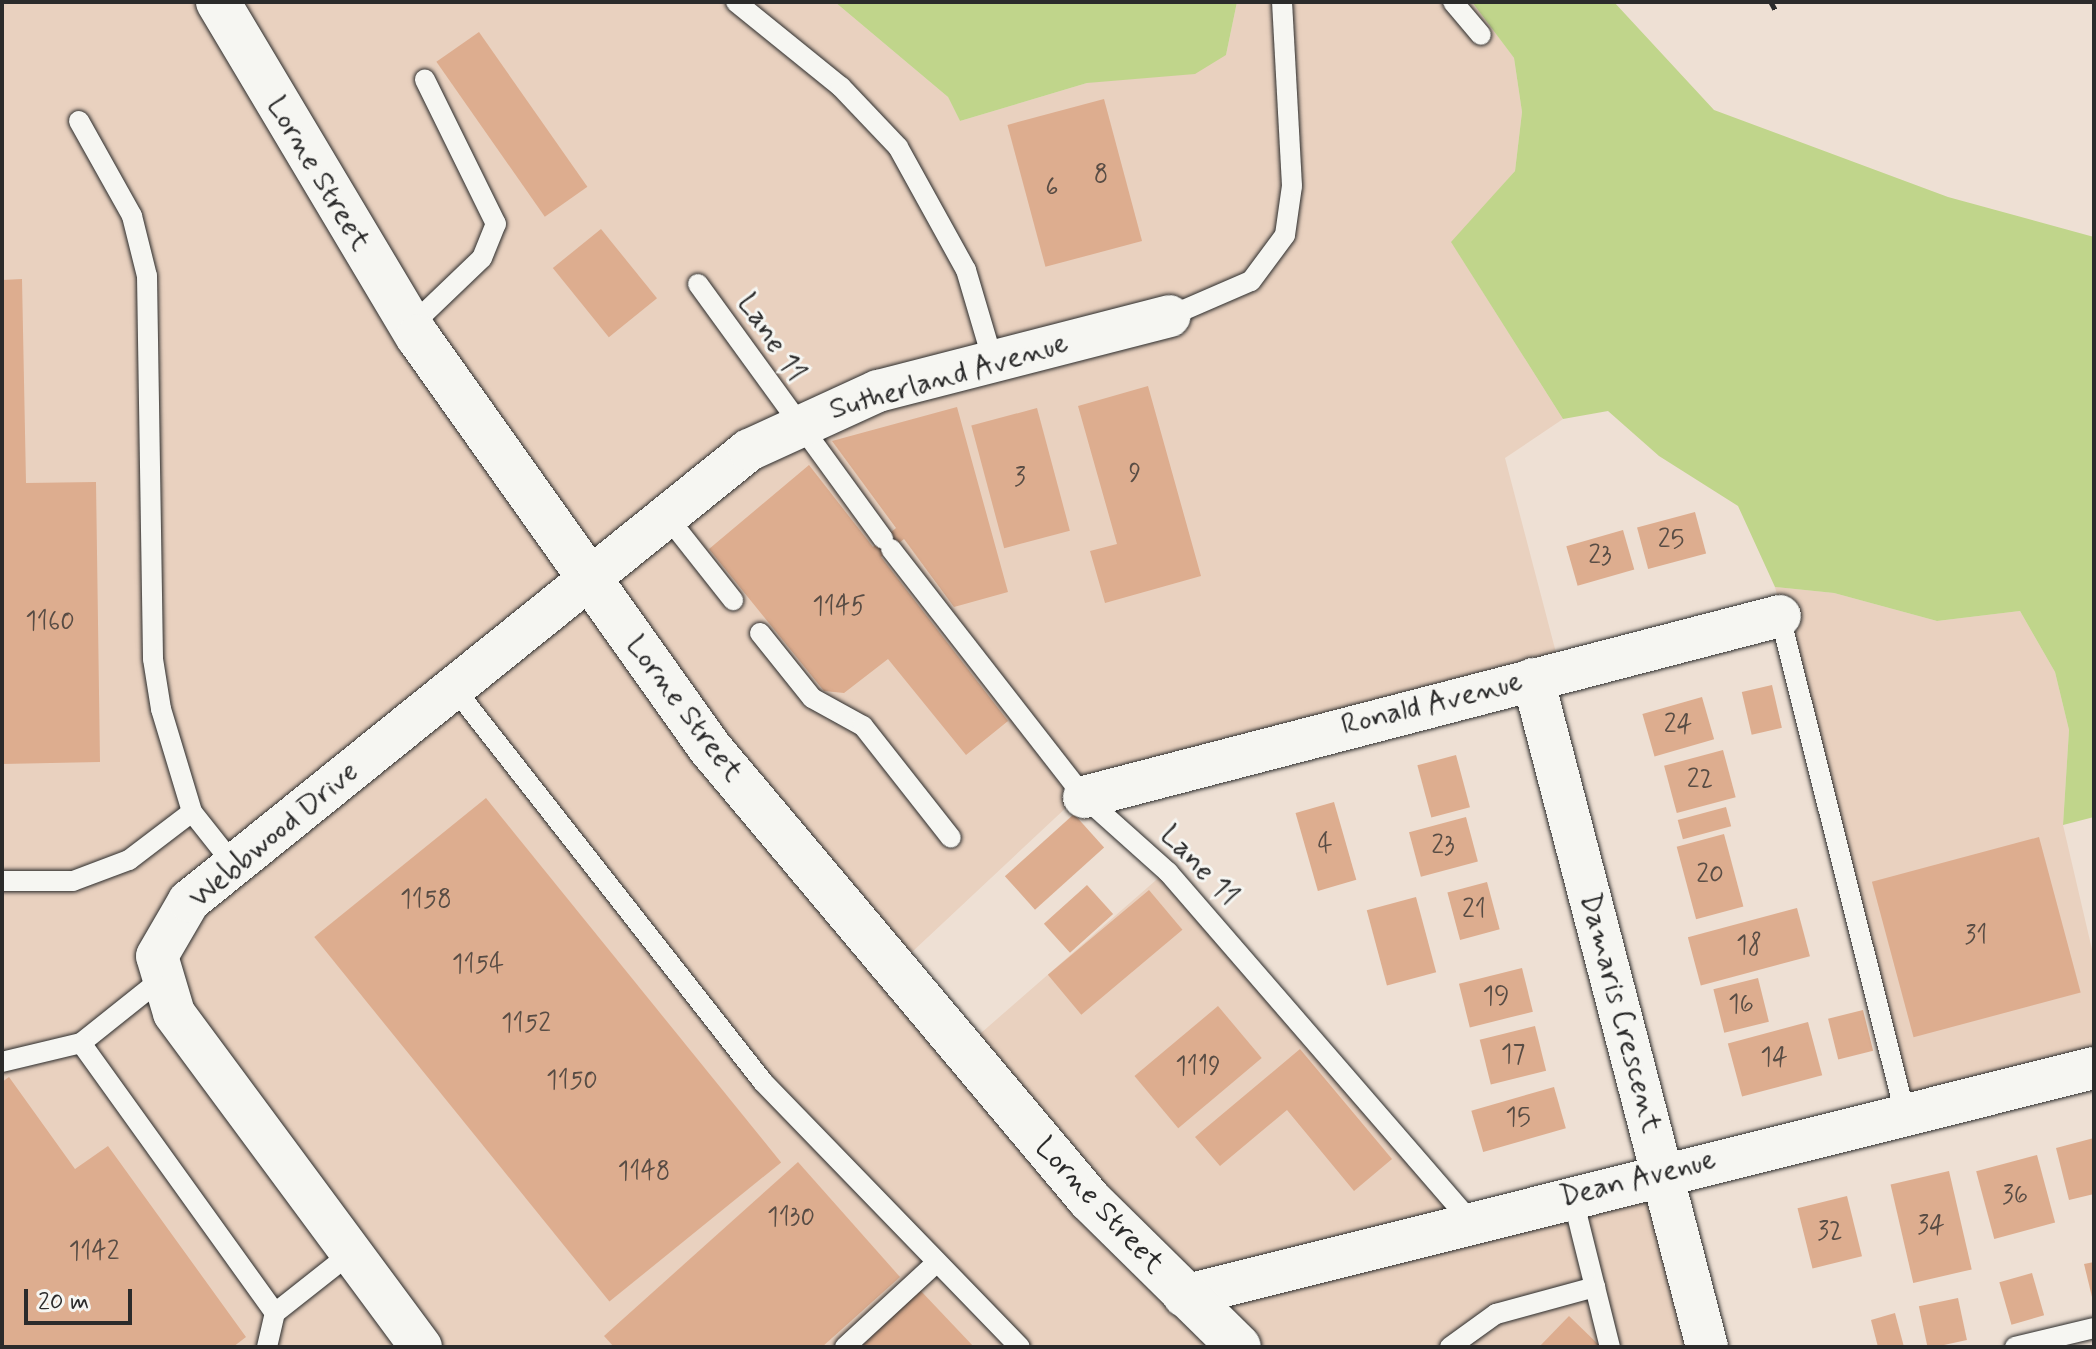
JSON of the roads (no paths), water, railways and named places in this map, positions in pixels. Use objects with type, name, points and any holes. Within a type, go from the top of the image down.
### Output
[{"type":"main road","name":"Lorne Street","points":[[218,2],[411,326],[588,580],[836,902],[1090,1200],[1239,1347]]},
{"type":"street","name":"Sutherland Avenue","points":[[588,580],[665,514],[749,450],[795,427],[878,391],[1170,316]]},
{"type":"street","name":"Webbwood Drive","points":[[421,1347],[174,1013],[160,980],[157,956],[169,930],[189,901],[588,580]]},
{"type":"street","name":"Ronald Avenue","points":[[1084,797],[1780,616]]},
{"type":"street","name":"Damaris Crescent","points":[[1533,679],[1707,1347]]},
{"type":"street","name":"Dean Avenue","points":[[1184,1296],[1469,1220],[2094,1068]]},
{"type":"lane","points":[[736,2],[841,87],[898,147],[966,270],[993,361]]},
{"type":"lane","points":[[1170,316],[1251,281],[1285,235],[1292,186],[1282,2]]},
{"type":"lane","points":[[1453,2],[1481,35]]},
{"type":"lane","points":[[411,326],[482,258],[496,224],[425,80]]},
{"type":"lane","points":[[79,121],[132,216],[147,276],[153,659],[173,760],[192,812],[234,865]]},
{"type":"lane","name":"Lane 11","points":[[698,284],[795,427],[1084,797],[1168,872],[1469,1220]]},
{"type":"lane","points":[[665,514],[733,600]]},
{"type":"lane","points":[[1780,616],[1905,1114]]},
{"type":"lane","points":[[760,633],[812,698],[863,726],[951,838]]},
{"type":"lane","points":[[454,688],[763,1082],[1020,1347]]},
{"type":"lane","points":[[2,881],[73,881],[129,860],[192,812]]},
{"type":"lane","points":[[2,1062],[81,1043],[160,980]]},
{"type":"lane","points":[[81,1043],[275,1313]]},
{"type":"lane","points":[[1572,1195],[1610,1347]]},
{"type":"lane","points":[[267,1347],[275,1313],[351,1253]]},
{"type":"lane","points":[[845,1347],[937,1262]]},
{"type":"lane","points":[[1450,1347],[1496,1314],[1595,1287]]},
{"type":"lane","points":[[2015,1347],[2094,1328]]}]
